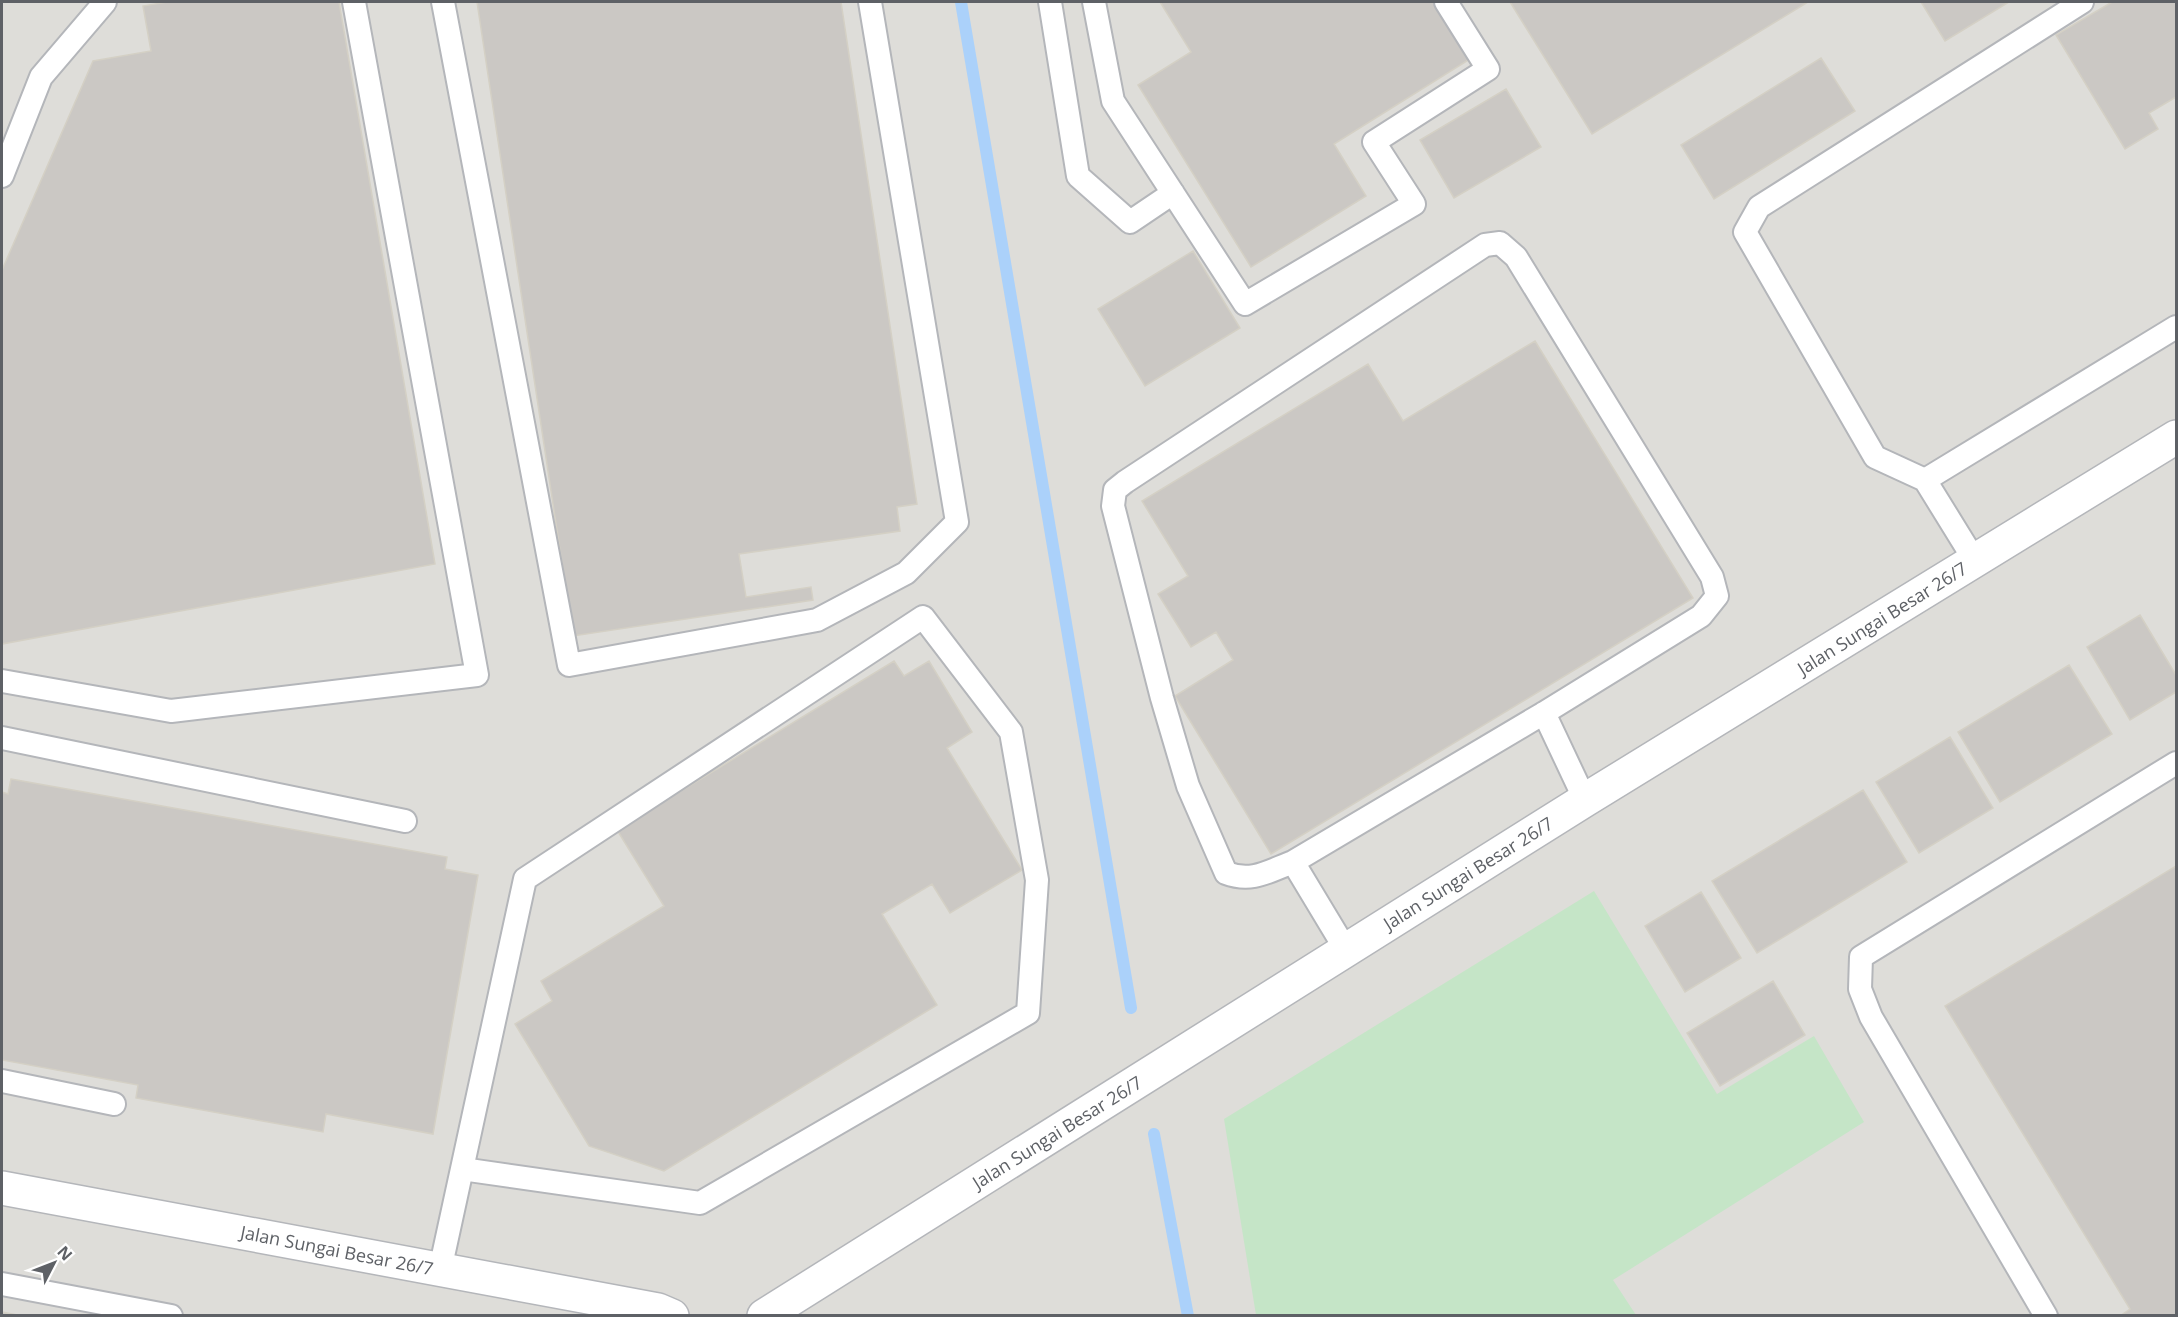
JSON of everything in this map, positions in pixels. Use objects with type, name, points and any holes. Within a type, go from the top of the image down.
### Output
[{"type":"street","name":"Jalan Sungai Besar 26/7","points":[[764,1316],[1585,800],[2176,437]]},
{"type":"street","name":"Jalan Sungai Besar 26/7","points":[[2,1188],[658,1310],[672,1316]]},
{"type":"lane","points":[[2,176],[40,77],[105,2]]},
{"type":"lane","points":[[2,681],[171,711],[477,675],[354,2]]},
{"type":"lane","points":[[443,2],[569,665],[817,620],[906,573],[957,522],[870,2]]},
{"type":"lane","points":[[1050,2],[1078,176],[1130,222],[1173,193]]},
{"type":"lane","points":[[1094,2],[1113,101],[1245,304],[1414,204],[1374,142],[1488,69],[1446,2]]},
{"type":"lane","points":[[1975,561],[1925,480],[1875,457],[1745,232],[1759,207],[2082,2]]},
{"type":"lane","points":[[1500,243],[1516,257],[1712,577],[1717,596],[1701,616],[1544,713],[1293,862],[1252,878],[1238,878],[1226,873],[1188,786],[1162,698],[1113,506],[1115,490],[1485,245],[1500,243]]},
{"type":"lane","points":[[1925,480],[2176,327]]},
{"type":"lane","points":[[440,1270],[525,879],[923,617],[1011,732],[1037,880],[1028,1013],[700,1203],[462,1169]]},
{"type":"lane","points":[[1544,713],[1585,800]]},
{"type":"lane","points":[[2,738],[405,821]]},
{"type":"lane","points":[[2046,1316],[1871,1017],[1860,989],[1861,957],[2176,763]]},
{"type":"lane","points":[[1293,862],[1346,950]]},
{"type":"lane","points":[[2,1081],[114,1104]]},
{"type":"lane","points":[[2,1284],[171,1316]]},
{"type":"shaded area","points":[[2,2],[2176,2],[2176,1315],[2,1316]]},
{"type":"green space","points":[[1594,891],[1717,1094],[1814,1036],[1864,1122],[1613,1280],[1636,1315],[1256,1315],[1224,1119]]},
{"type":"building","points":[[167,2],[339,2],[435,564],[2,644],[2,270],[93,61],[151,51],[143,6]]},
{"type":"building","points":[[477,2],[841,2],[917,504],[897,507],[900,531],[739,554],[746,597],[811,587],[813,600],[573,636]]},
{"type":"building","points":[[1160,2],[1434,2],[1470,59],[1334,144],[1366,196],[1251,267],[1138,85],[1191,52]]},
{"type":"building","points":[[1510,2],[1808,2],[1592,134]]},
{"type":"building","points":[[1921,2],[2009,2],[1945,41]]},
{"type":"building","points":[[2112,2],[2176,2],[2176,97],[2149,113],[2158,129],[2125,149],[2056,35]]},
{"type":"building","points":[[1821,58],[1855,111],[1714,199],[1681,145]]},
{"type":"building","points":[[1506,89],[1541,147],[1454,198],[1420,140]]},
{"type":"building","points":[[1193,251],[1240,328],[1145,386],[1098,309]]},
{"type":"building","points":[[1535,341],[1693,598],[1271,854],[1175,696],[1233,660],[1216,632],[1191,647],[1158,594],[1188,576],[1142,501],[1368,364],[1403,421]]},
{"type":"building","points":[[2140,615],[2176,675],[2176,692],[2130,720],[2087,647]]},
{"type":"building","points":[[894,661],[904,676],[929,661],[972,732],[947,748],[1022,870],[950,913],[932,884],[882,914],[937,1005],[664,1171],[589,1146],[515,1024],[552,1001],[541,981],[664,906],[617,830]]},
{"type":"building","points":[[2069,665],[2112,734],[2000,802],[1958,732]]},
{"type":"building","points":[[1950,737],[1993,808],[1919,853],[1876,782]]},
{"type":"building","points":[[11,779],[447,857],[445,869],[478,875],[433,1134],[326,1114],[323,1132],[136,1098],[138,1085],[2,1060],[2,792],[8,794]]},
{"type":"building","points":[[1863,790],[1907,862],[1757,953],[1712,881]]},
{"type":"building","points":[[2176,866],[2176,1316],[2120,1316],[2130,1309],[1945,1006]]},
{"type":"building","points":[[1701,892],[1741,958],[1685,992],[1645,926]]},
{"type":"building","points":[[1773,981],[1805,1035],[1720,1086],[1687,1033]]},
{"type":"building","points":[[2,1312],[22,1316],[2,1316]]},
{"type":"waterway","points":[[961,2],[1131,1008]]},
{"type":"waterway","points":[[1154,1134],[1188,1316]]}]
